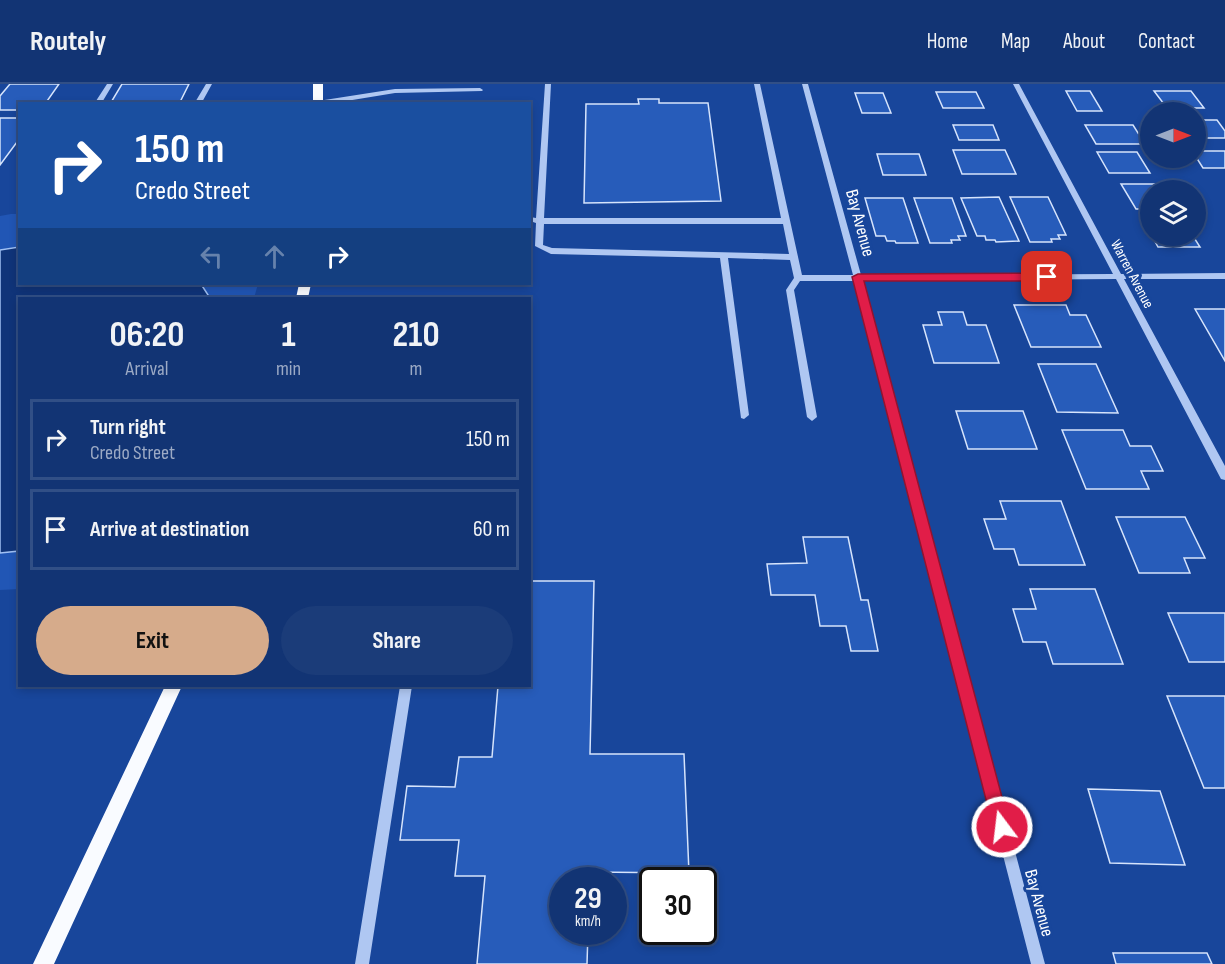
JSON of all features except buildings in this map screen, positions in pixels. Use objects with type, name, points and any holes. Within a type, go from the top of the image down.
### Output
[{"type":"main road","points":[[318,84],[318,102]]},
{"type":"main road","points":[[43,964],[174,687]]},
{"type":"street","points":[[98,102],[110,84]]},
{"type":"street","points":[[198,102],[209,84]]},
{"type":"street","points":[[548,84],[539,246],[551,251],[793,257]]},
{"type":"street","points":[[757,84],[798,278],[790,290],[812,417]]},
{"type":"street","name":"Bay Avenue","points":[[805,84],[858,277],[1038,964]]},
{"type":"street","name":"Warren Avenue","points":[[1017,84],[1225,476]]},
{"type":"street","points":[[324,102],[395,91],[480,90]]},
{"type":"street","points":[[531,219],[787,221]]},
{"type":"street","points":[[724,256],[744,415]]},
{"type":"street","points":[[798,278],[1225,276]]},
{"type":"street","points":[[362,964],[406,687]]},
{"type":"shaded area","points":[[18,214],[18,247],[0,250],[0,216]]},
{"type":"shaded area","points":[[18,247],[18,285],[202,285],[209,297],[18,297],[18,551],[0,553],[0,250]]},
{"type":"shaded area","points":[[202,285],[258,285],[254,297],[209,297]]},
{"type":"shaded area","points":[[18,551],[18,589],[0,590],[0,553]]},
{"type":"route","points":[[1002,827],[858,277],[1047,277]]}]
